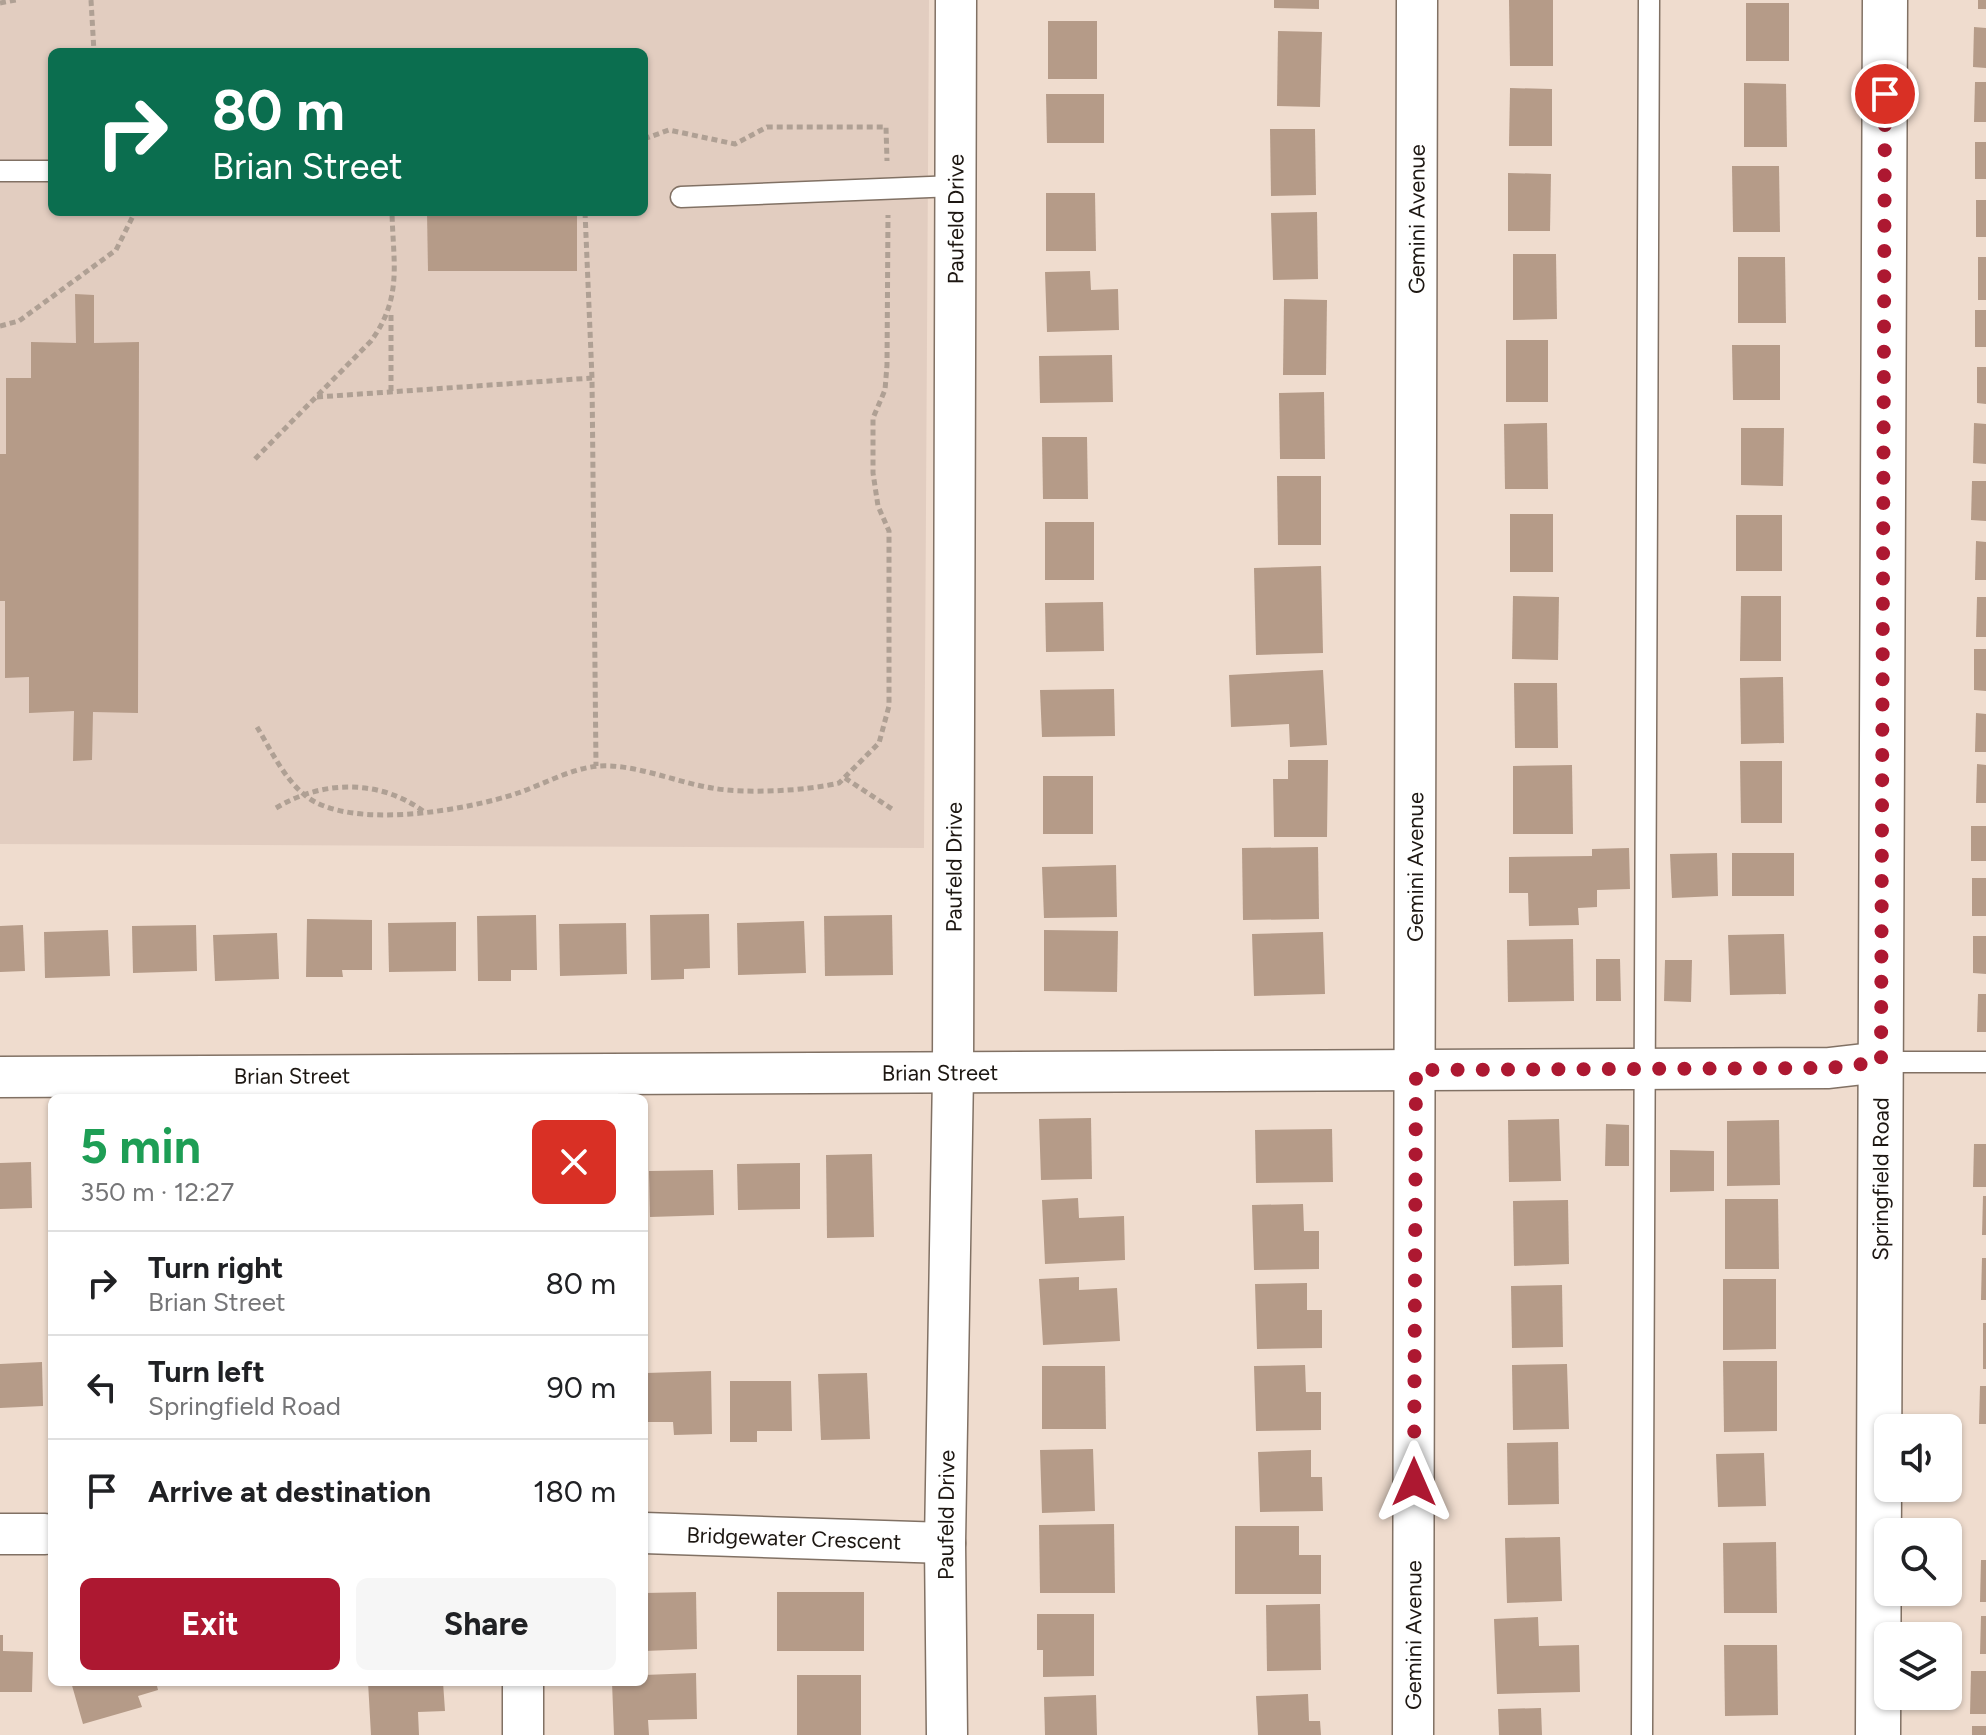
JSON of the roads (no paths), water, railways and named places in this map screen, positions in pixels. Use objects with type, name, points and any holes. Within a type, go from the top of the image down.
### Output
[{"type":"street","name":"Paufeld Drive","points":[[947,1735],[945,1543],[953,1074],[956,0]]},
{"type":"street","name":"Gemini Avenue","points":[[1413,1735],[1417,0]]},
{"type":"street","name":"Springfield Road","points":[[1878,1735],[1885,0]]},
{"type":"street","name":"Brian Street","points":[[0,1077],[1829,1068],[1881,1062]]},
{"type":"street","name":"Bridgewater Crescent","points":[[648,1533],[945,1543]]},
{"type":"street","points":[[0,1534],[45,1534]]},
{"type":"street","points":[[523,1686],[523,1735]]},
{"type":"lane","points":[[1642,1735],[1642,1067],[1649,0]]},
{"type":"lane","points":[[0,171],[48,171]]},
{"type":"lane","points":[[681,197],[888,186],[955,186]]},
{"type":"lane","points":[[1881,1062],[1986,1062]]}]
